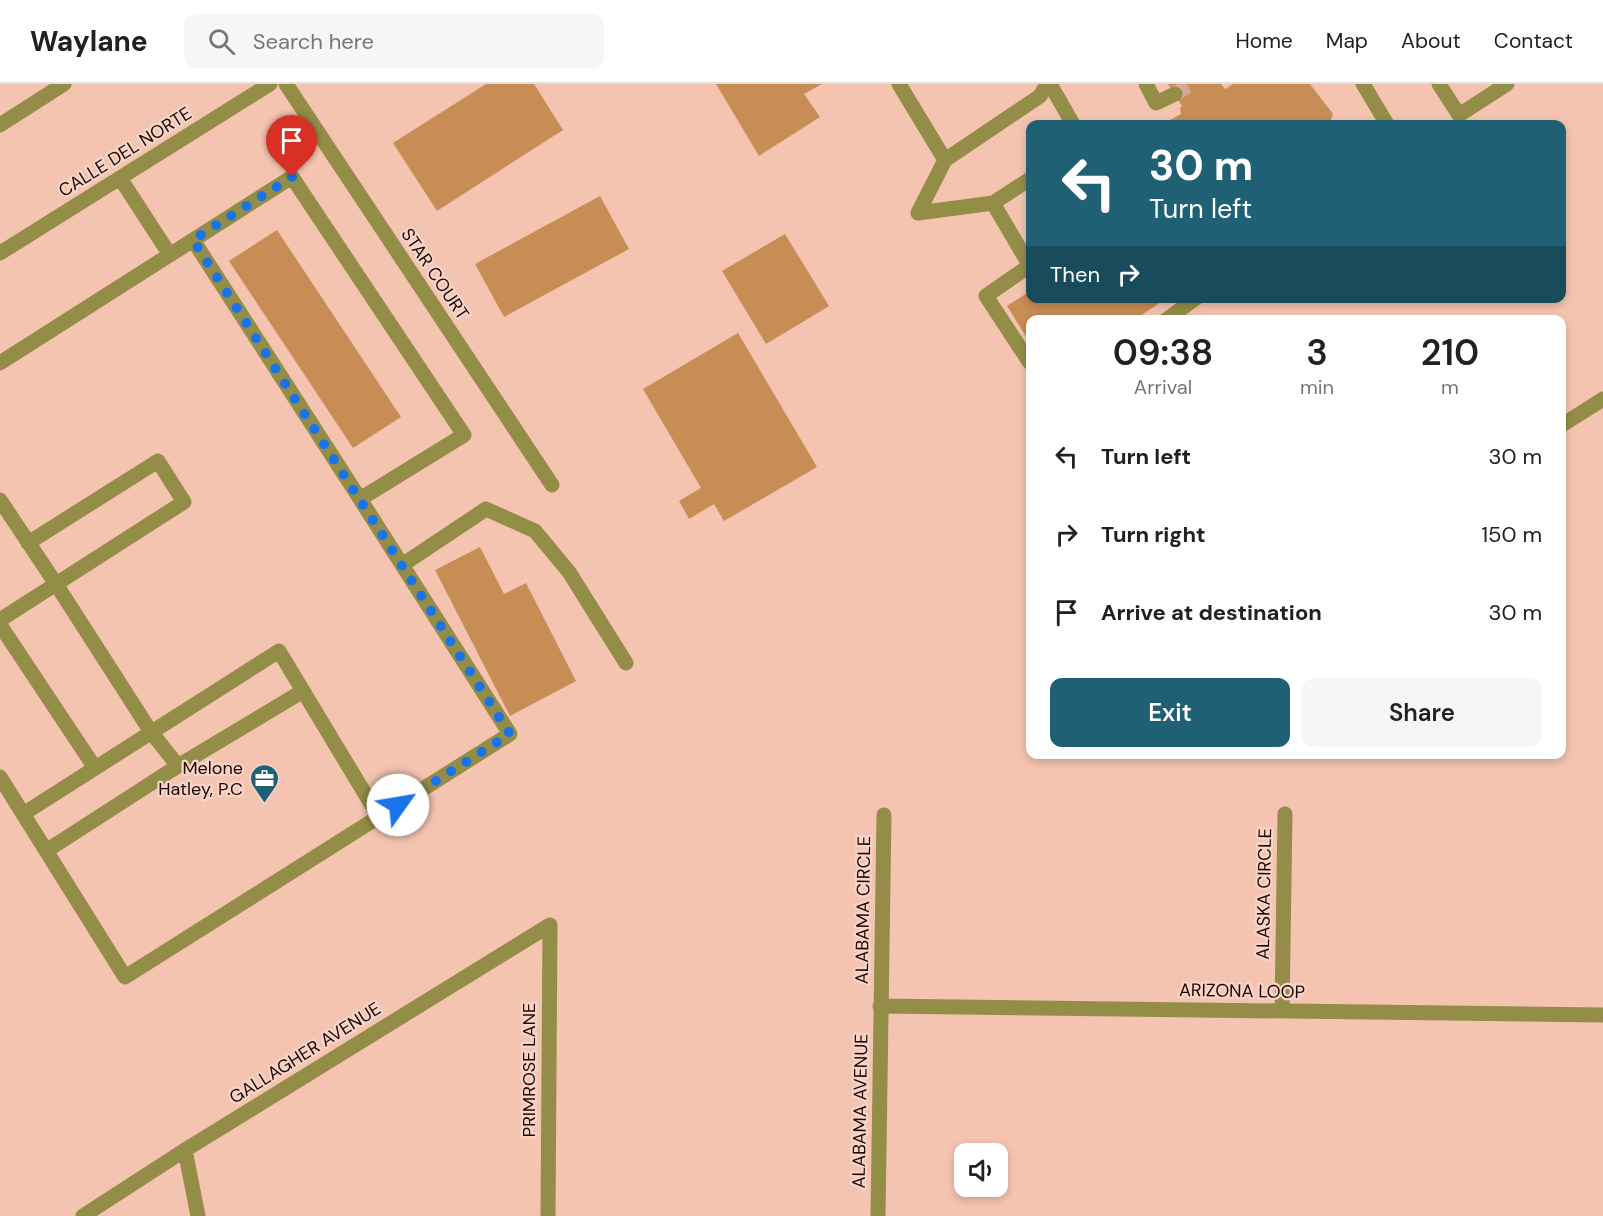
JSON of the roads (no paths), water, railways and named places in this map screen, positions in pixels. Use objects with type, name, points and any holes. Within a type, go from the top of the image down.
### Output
[{"type":"street","points":[[0,125],[64,84]]},
{"type":"street","name":"STAR COURT","points":[[286,84],[552,485]]},
{"type":"street","points":[[899,84],[945,160]]},
{"type":"street","points":[[1026,182],[993,203],[918,213],[945,160],[1040,96],[1048,84],[1070,120]]},
{"type":"street","points":[[1146,84],[1156,103],[1174,94]]},
{"type":"street","points":[[1362,84],[1384,120]]},
{"type":"street","points":[[1439,84],[1459,115],[1507,84]]},
{"type":"street","name":"CALLE DEL NORTE","points":[[0,253],[261,86]]},
{"type":"street","points":[[0,363],[292,177],[464,435],[360,499]]},
{"type":"street","points":[[120,178],[170,255]]},
{"type":"street","points":[[993,203],[1026,259]]},
{"type":"street","points":[[0,777],[124,977],[510,734],[193,240]]},
{"type":"street","points":[[1026,269],[986,296],[1026,357]]},
{"type":"street","points":[[1173,315],[1189,303]]},
{"type":"street","points":[[1566,422],[1603,399]]},
{"type":"street","points":[[0,620],[184,502],[158,461],[28,543]]},
{"type":"street","points":[[0,500],[151,732],[178,766]]},
{"type":"street","points":[[402,565],[486,509],[535,531],[569,572],[626,663]]},
{"type":"street","points":[[0,625],[95,768]]},
{"type":"street","points":[[22,814],[279,651],[379,816]]},
{"type":"street","points":[[46,851],[178,766],[303,691]]},
{"type":"street","name":"ALASKA CIRCLE","points":[[1282,1011],[1285,814]]},
{"type":"street","name":"ALABAMA CIRCLE","points":[[880,1006],[884,815]]},
{"type":"street","name":"GALLAGHER AVENUE","points":[[83,1216],[185,1150],[550,925]]},
{"type":"street","name":"PRIMROSE LANE","points":[[548,1216],[550,925]]},
{"type":"street","name":"ARIZONA LOOP","points":[[880,1006],[1603,1015]]},
{"type":"street","name":"ALABAMA AVENUE","points":[[878,1216],[880,1006]]},
{"type":"street","points":[[185,1150],[198,1216]]},
{"type":"tunnel","points":[[1175,94],[1191,84]]},
{"type":"place","name":"Melone Hatley, P.C","points":[[264,804]]}]
